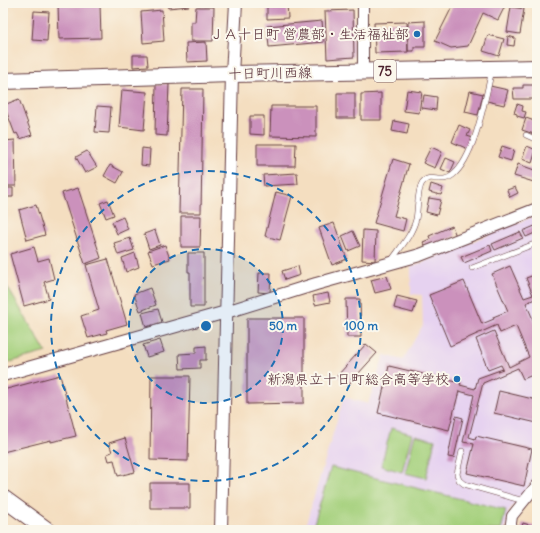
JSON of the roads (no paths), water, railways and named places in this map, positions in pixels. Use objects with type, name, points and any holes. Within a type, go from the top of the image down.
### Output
[{"type":"main road","name":"十日町川西線","points":[[3,81],[232,74],[537,68]]},
{"type":"main road","points":[[3,498],[47,530]]},
{"type":"street","points":[[221,530],[232,74],[236,3]]},
{"type":"street","points":[[363,3],[363,72]]},
{"type":"street","points":[[3,375],[420,255],[537,209]]},
{"type":"street","points":[[510,530],[512,516],[537,485]]},
{"type":"lane","points":[[389,264],[412,231],[416,220],[421,185],[426,179],[432,178],[444,180],[451,176],[459,170],[471,149],[492,69]]},
{"type":"lane","points":[[526,135],[537,140]]},
{"type":"lane","points":[[472,268],[537,243]]},
{"type":"lane","points":[[462,451],[457,474],[459,480],[464,484],[524,501]]},
{"type":"place","name":"ＪＡ十日町 営農部・生活福祉部","points":[[417,34]]},
{"type":"place","name":"新潟県立十日町総合高等学校","points":[[457,379]]}]
